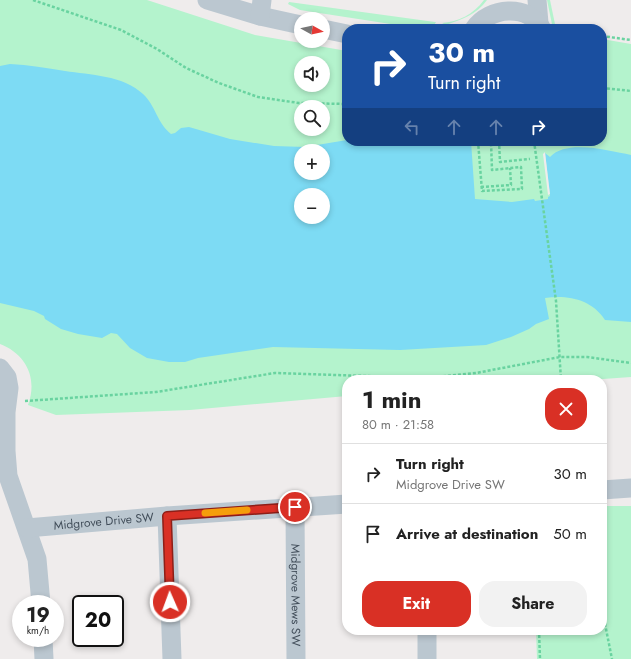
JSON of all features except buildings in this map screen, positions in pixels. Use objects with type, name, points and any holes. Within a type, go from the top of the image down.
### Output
[{"type":"street","points":[[207,0],[261,8],[294,22]]},
{"type":"street","points":[[537,0],[541,24]]},
{"type":"street","points":[[476,24],[497,6],[525,14],[538,24]]},
{"type":"street","points":[[330,30],[342,33]]},
{"type":"street","points":[[0,368],[7,377],[9,388],[7,400],[4,476],[28,528],[37,559],[40,595]]},
{"type":"street","points":[[607,490],[631,488]]},
{"type":"street","name":"Midgrove Drive SW","points":[[28,528],[167,516],[342,504]]},
{"type":"street","name":"Midgrove Mews SW","points":[[295,507],[296,659]]},
{"type":"street","points":[[167,516],[172,659]]},
{"type":"street","points":[[427,635],[428,659]]},
{"type":"street","points":[[43,647],[44,659]]},
{"type":"path","points":[[34,0],[121,30],[157,49],[186,68],[219,83],[258,97],[299,102],[342,104]]},
{"type":"path","points":[[607,37],[631,40]]},
{"type":"path","points":[[607,89],[631,91]]},
{"type":"path","points":[[478,146],[482,191],[522,189],[521,167],[492,170],[491,146]]},
{"type":"path","points":[[499,146],[500,162],[530,159]]},
{"type":"path","points":[[535,146],[542,188],[556,301],[561,375]]},
{"type":"path","points":[[481,187],[511,185],[510,168]]},
{"type":"path","points":[[460,375],[560,357],[587,357],[631,363]]},
{"type":"path","points":[[7,400],[28,401],[156,392],[275,373],[342,375]]},
{"type":"path","points":[[607,634],[612,659]]},
{"type":"path","points":[[539,635],[540,659]]},
{"type":"green space","points":[[0,0],[147,0],[255,35],[294,42],[294,48],[330,48],[342,50],[342,146],[607,146],[607,40],[631,44],[631,377],[607,379],[607,375],[342,375],[342,396],[190,410],[56,415],[28,405],[32,385],[28,368],[17,354],[0,344]]},
{"type":"green space","points":[[484,0],[487,0],[483,5],[468,16],[449,24],[442,23],[460,19],[471,13]]},
{"type":"green space","points":[[547,0],[550,0],[555,24],[552,24]]},
{"type":"green space","points":[[289,2],[436,22],[435,24],[391,24],[330,15],[330,12],[300,10],[288,4]]},
{"type":"green space","points":[[607,506],[631,506],[631,659],[537,659],[536,635],[607,635]]},
{"type":"water","points":[[10,64],[38,67],[116,79],[135,88],[143,94],[151,104],[166,130],[171,134],[175,133],[181,128],[189,127],[230,139],[274,146],[294,147],[294,180],[330,180],[330,144],[323,144],[342,141],[342,146],[471,146],[475,199],[512,202],[534,199],[535,201],[548,199],[550,196],[545,153],[550,157],[557,152],[577,147],[600,149],[631,155],[631,322],[605,320],[593,307],[586,303],[570,298],[554,297],[545,298],[549,319],[511,337],[486,345],[400,350],[273,347],[198,358],[185,362],[169,362],[147,358],[130,348],[117,334],[111,333],[102,338],[78,334],[61,329],[45,319],[44,316],[34,311],[0,303],[0,66]]},
{"type":"pier","points":[[545,152],[550,194],[548,195],[543,154]]},
{"type":"slow traffic","points":[[205,513],[247,510]]},
{"type":"route","points":[[170,602],[167,516],[295,507]]}]
